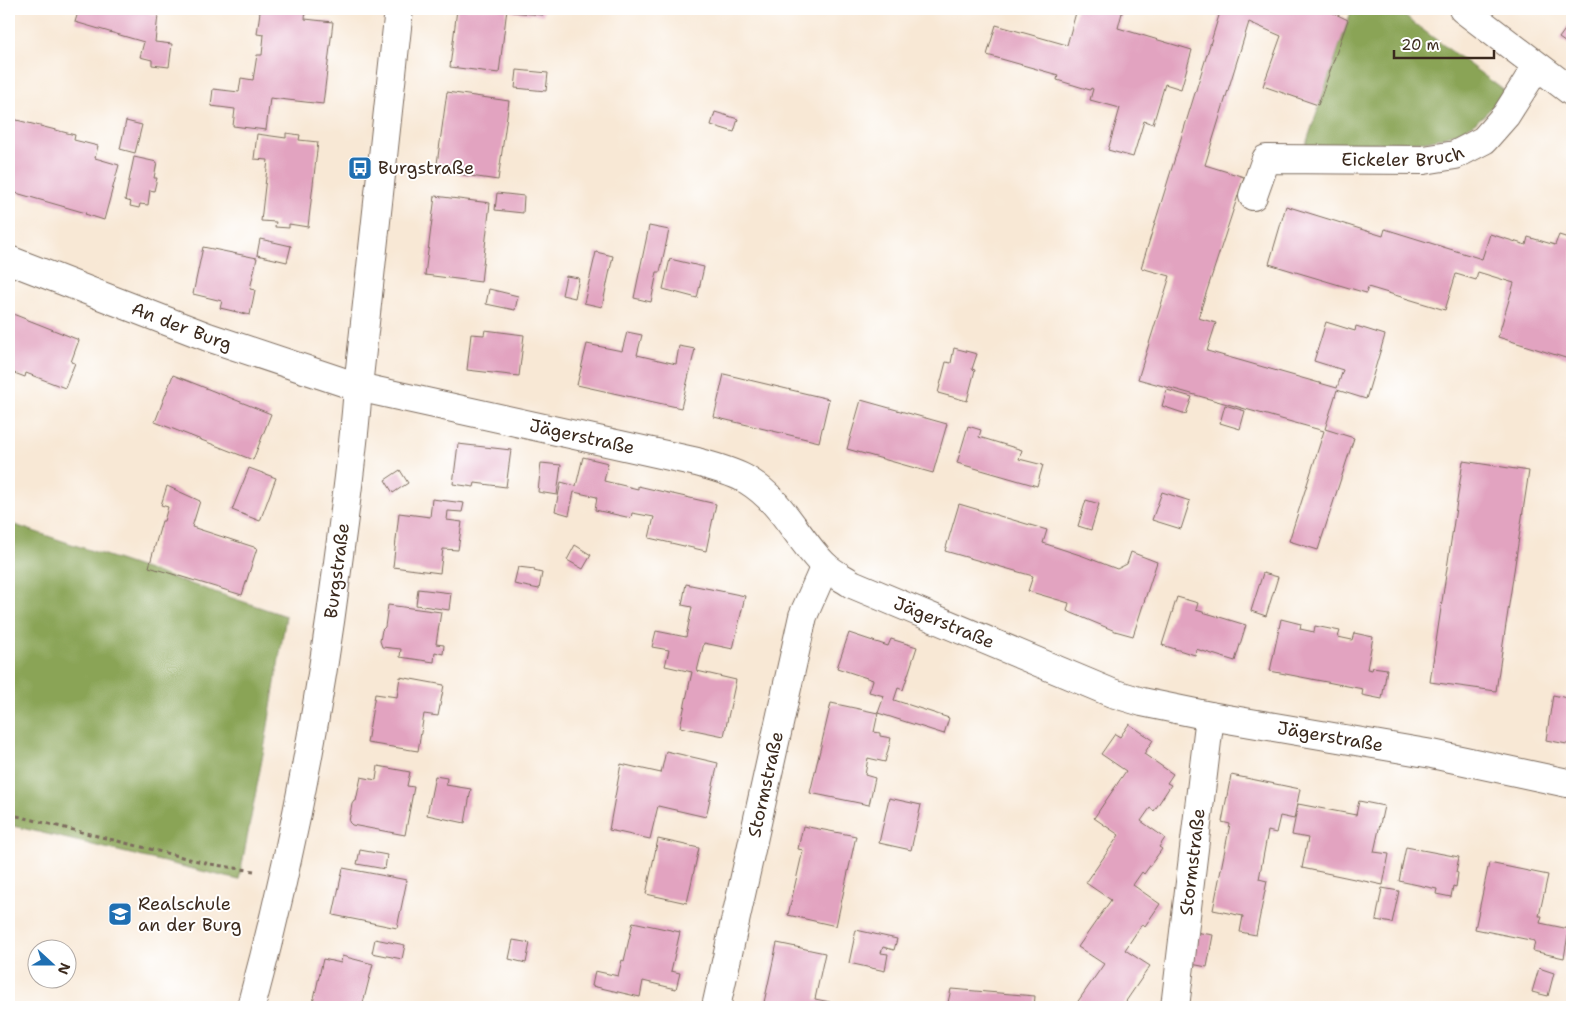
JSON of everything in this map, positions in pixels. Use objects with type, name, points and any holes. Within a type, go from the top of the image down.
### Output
[{"type":"street","name":"Burgstraße","points":[[251,1007],[284,876],[326,658],[354,441],[358,387],[399,9]]},
{"type":"street","points":[[1463,9],[1572,92]]},
{"type":"street","name":"Eickeler Bruch","points":[[1253,196],[1266,159],[1424,160],[1455,155],[1484,140],[1506,115],[1538,66]]},
{"type":"street","name":"An der Burg","points":[[9,260],[208,337],[358,387]]},
{"type":"street","name":"Jägerstraße","points":[[358,387],[696,462],[725,471],[747,480],[782,510],[810,549],[825,566],[852,584],[1112,693],[1142,702],[1210,716],[1432,754],[1572,784]]},
{"type":"street","name":"Stormstraße","points":[[716,1007],[804,616],[825,566]]},
{"type":"street","name":"Stormstraße","points":[[1175,1007],[1210,716]]},
{"type":"path","points":[[9,814],[210,864],[284,876]]},
{"type":"green space","points":[[1352,9],[1395,9],[1506,92],[1472,125],[1441,138],[1427,141],[1305,147]]},
{"type":"green space","points":[[9,523],[286,616],[265,744],[239,880],[9,825]]},
{"type":"building","points":[[79,9],[133,9],[158,15],[155,42],[172,44],[169,67],[152,65],[152,60],[140,57],[144,42],[75,22]]},
{"type":"building","points":[[246,9],[306,9],[305,19],[333,22],[323,104],[270,98],[266,130],[233,126],[235,109],[211,106],[213,89],[239,92],[241,78],[253,80],[257,55],[262,55],[264,35],[257,34],[260,12]]},
{"type":"building","points":[[457,9],[507,9],[499,73],[450,67]]},
{"type":"building","points":[[512,9],[544,9],[543,15],[512,12]]},
{"type":"building","points":[[1077,9],[1123,9],[1118,28],[1192,50],[1181,89],[1165,84],[1153,124],[1144,121],[1133,157],[1108,150],[1120,108],[1090,100],[1093,89],[1091,88],[1090,90],[1057,80],[1058,75],[987,55],[996,25],[1067,45]]},
{"type":"building","points":[[1221,9],[1232,12],[1234,9],[1325,9],[1348,20],[1318,105],[1263,86],[1281,36],[1249,22],[1205,165],[1244,177],[1198,318],[1216,323],[1207,351],[1337,388],[1343,370],[1314,361],[1326,322],[1355,331],[1356,326],[1385,335],[1366,399],[1337,390],[1325,429],[1354,438],[1318,550],[1289,541],[1324,431],[1138,379],[1170,276],[1141,268]]},
{"type":"building","points":[[1572,20],[1572,47],[1559,38]]},
{"type":"building","points":[[517,70],[548,73],[546,91],[515,88]]},
{"type":"building","points":[[447,92],[509,101],[498,180],[436,171]]},
{"type":"building","points":[[715,112],[738,119],[734,132],[711,125]]},
{"type":"building","points":[[9,118],[75,135],[74,140],[98,146],[95,158],[119,165],[104,220],[9,191]]},
{"type":"building","points":[[126,121],[142,125],[135,153],[120,149]]},
{"type":"building","points":[[286,133],[300,135],[299,140],[318,142],[308,227],[289,224],[289,228],[275,227],[276,222],[261,221],[268,160],[254,159],[257,134],[286,138]]},
{"type":"building","points":[[134,157],[157,162],[154,178],[157,178],[154,191],[150,190],[148,205],[140,204],[139,208],[130,206],[131,202],[125,200]]},
{"type":"building","points":[[497,193],[524,196],[523,213],[495,210]]},
{"type":"building","points":[[435,196],[490,203],[481,282],[425,275]]},
{"type":"building","points":[[1286,206],[1383,236],[1385,229],[1482,259],[1490,234],[1526,245],[1528,237],[1555,245],[1559,235],[1572,239],[1572,360],[1498,337],[1514,283],[1478,272],[1476,280],[1456,274],[1445,310],[1368,287],[1366,293],[1269,264]]},
{"type":"building","points":[[649,226],[669,230],[651,302],[634,298]]},
{"type":"building","points":[[260,239],[291,246],[287,262],[257,255]]},
{"type":"building","points":[[203,247],[257,258],[250,289],[255,290],[250,315],[220,308],[222,301],[193,294]]},
{"type":"building","points":[[596,252],[613,256],[602,307],[584,303]]},
{"type":"building","points":[[670,259],[704,267],[697,298],[663,289]]},
{"type":"building","points":[[566,276],[579,278],[575,298],[562,295]]},
{"type":"building","points":[[489,289],[518,296],[515,310],[486,304]]},
{"type":"building","points":[[13,314],[79,340],[71,362],[75,363],[65,388],[26,373],[25,377],[9,371],[9,324]]},
{"type":"building","points":[[485,330],[524,335],[519,376],[467,370],[471,334],[484,335]]},
{"type":"building","points":[[627,332],[642,335],[637,355],[676,364],[679,346],[695,349],[681,408],[577,385],[587,344],[622,351]]},
{"type":"building","points":[[954,348],[977,354],[972,369],[975,370],[967,401],[938,393],[946,362],[951,363]]},
{"type":"building","points":[[724,374],[829,399],[819,442],[714,417]]},
{"type":"building","points":[[173,375],[271,414],[253,460],[155,422]]},
{"type":"building","points":[[1167,390],[1192,397],[1186,414],[1162,406]]},
{"type":"building","points":[[861,400],[947,424],[933,473],[847,449]]},
{"type":"building","points":[[1225,405],[1245,411],[1240,429],[1220,423]]},
{"type":"building","points":[[968,426],[981,430],[979,437],[1022,450],[1019,459],[1043,465],[1037,486],[957,463]]},
{"type":"building","points":[[458,444],[511,450],[506,487],[475,483],[474,487],[453,484]]},
{"type":"building","points":[[583,457],[608,463],[604,481],[638,489],[638,486],[716,504],[706,551],[649,538],[654,517],[632,513],[631,518],[595,510],[597,497],[574,492],[569,515],[555,511],[561,482],[576,486]]},
{"type":"building","points":[[1463,461],[1529,471],[1496,691],[1430,682]]},
{"type":"building","points":[[541,463],[561,465],[557,495],[538,492]]},
{"type":"building","points":[[249,468],[276,478],[260,521],[232,510]]},
{"type":"building","points":[[400,470],[408,483],[393,493],[385,480]]},
{"type":"building","points":[[167,486],[200,501],[192,527],[257,548],[242,595],[149,567],[168,507],[161,505]]},
{"type":"building","points":[[1162,492],[1190,501],[1181,529],[1152,520]]},
{"type":"building","points":[[432,499],[464,503],[462,512],[448,511],[447,520],[462,522],[458,550],[443,549],[440,573],[393,567],[399,513],[430,517]]},
{"type":"building","points":[[1086,500],[1099,504],[1091,530],[1078,526]]},
{"type":"building","points":[[959,504],[1047,530],[1043,543],[1117,569],[1127,564],[1131,552],[1157,562],[1133,636],[1115,631],[1067,611],[1069,603],[1028,591],[1033,576],[945,551]]},
{"type":"building","points":[[575,545],[591,555],[583,569],[567,560]]},
{"type":"building","points":[[518,567],[535,569],[534,571],[542,573],[539,589],[514,584]]},
{"type":"building","points":[[1263,573],[1278,577],[1266,616],[1251,611]]},
{"type":"building","points":[[686,584],[745,596],[733,649],[704,643],[697,671],[736,680],[724,736],[680,727],[692,672],[665,666],[669,650],[652,647],[656,631],[686,637],[692,607],[682,605]]},
{"type":"building","points":[[418,589],[451,593],[449,610],[416,605]]},
{"type":"building","points":[[1177,597],[1198,603],[1196,610],[1246,625],[1235,661],[1196,649],[1195,655],[1162,645]]},
{"type":"building","points":[[388,605],[441,612],[436,644],[444,645],[443,654],[435,652],[434,662],[400,657],[401,649],[382,647],[380,641],[382,630],[385,627]]},
{"type":"building","points":[[1281,619],[1301,624],[1300,629],[1314,632],[1315,626],[1340,631],[1338,637],[1352,640],[1354,633],[1373,637],[1367,669],[1372,670],[1373,667],[1387,669],[1382,699],[1362,695],[1363,689],[1270,671]]},
{"type":"building","points":[[849,633],[888,646],[891,639],[917,647],[903,690],[898,688],[894,700],[949,718],[944,734],[878,713],[884,696],[869,692],[873,680],[837,668]]},
{"type":"building","points":[[400,677],[444,685],[438,716],[424,714],[418,751],[367,743],[375,694],[397,697]]},
{"type":"building","points":[[1553,695],[1572,699],[1572,745],[1546,740]]},
{"type":"building","points":[[831,703],[878,713],[874,732],[880,733],[880,736],[891,738],[885,762],[868,758],[865,775],[875,778],[869,805],[810,793]]},
{"type":"building","points":[[1129,724],[1153,740],[1144,754],[1173,774],[1167,783],[1171,785],[1154,811],[1150,808],[1141,821],[1165,838],[1159,847],[1162,849],[1144,874],[1142,872],[1133,885],[1160,904],[1145,926],[1142,924],[1125,950],[1150,966],[1122,1007],[1074,1007],[1104,964],[1078,947],[1111,900],[1086,883],[1119,835],[1094,818],[1126,771],[1101,754],[1115,734],[1120,737]]},
{"type":"building","points":[[666,751],[718,763],[706,817],[658,806],[650,839],[609,830],[621,764],[661,773]]},
{"type":"building","points":[[378,766],[410,772],[407,786],[414,787],[405,835],[352,825],[349,822],[352,804],[356,801],[361,777],[376,780]]},
{"type":"building","points":[[1231,775],[1300,789],[1294,819],[1280,816],[1276,833],[1268,831],[1259,879],[1267,881],[1256,935],[1240,932],[1243,916],[1213,910],[1230,824],[1222,822]]},
{"type":"building","points":[[435,776],[447,778],[446,785],[471,789],[465,823],[427,815]]},
{"type":"building","points":[[889,798],[921,805],[911,850],[879,843]]},
{"type":"building","points":[[1359,801],[1384,806],[1374,852],[1389,854],[1383,885],[1302,868],[1308,838],[1292,835],[1298,804],[1356,815]]},
{"type":"building","points":[[803,826],[856,836],[836,926],[788,915],[803,850],[798,849]]},
{"type":"building","points":[[658,839],[699,848],[687,903],[646,894]]},
{"type":"building","points":[[1406,847],[1459,857],[1456,887],[1453,886],[1451,897],[1436,894],[1437,889],[1399,881]]},
{"type":"building","points":[[360,850],[387,855],[385,869],[357,864]]},
{"type":"building","points":[[1489,863],[1548,875],[1539,916],[1542,916],[1540,923],[1569,929],[1564,958],[1533,951],[1535,941],[1475,929]]},
{"type":"building","points":[[343,868],[407,880],[397,928],[333,915]]},
{"type":"building","points":[[1382,888],[1399,891],[1392,923],[1376,920]]},
{"type":"building","points":[[633,922],[680,932],[671,971],[680,973],[676,989],[643,981],[640,997],[592,986],[595,971],[618,976],[622,960],[624,961]]},
{"type":"building","points":[[856,930],[897,939],[894,950],[883,947],[881,953],[888,954],[885,971],[849,963]]},
{"type":"building","points":[[1195,932],[1213,935],[1207,967],[1191,964]]},
{"type":"building","points":[[375,939],[405,945],[402,959],[372,953]]},
{"type":"building","points":[[513,940],[530,943],[526,963],[509,959]]},
{"type":"building","points":[[777,943],[825,953],[815,999],[830,1002],[829,1007],[763,1007]]},
{"type":"building","points":[[342,956],[373,964],[362,1007],[312,1007],[323,959],[341,963]]},
{"type":"building","points":[[1539,968],[1554,973],[1548,996],[1532,992]]},
{"type":"building","points":[[951,989],[1035,996],[1034,1007],[947,1007]]},
{"type":"place","name":"Burgstraße","points":[[360,168]]},
{"type":"place","name":"Realschule an der Burg","points":[[120,914]]}]
